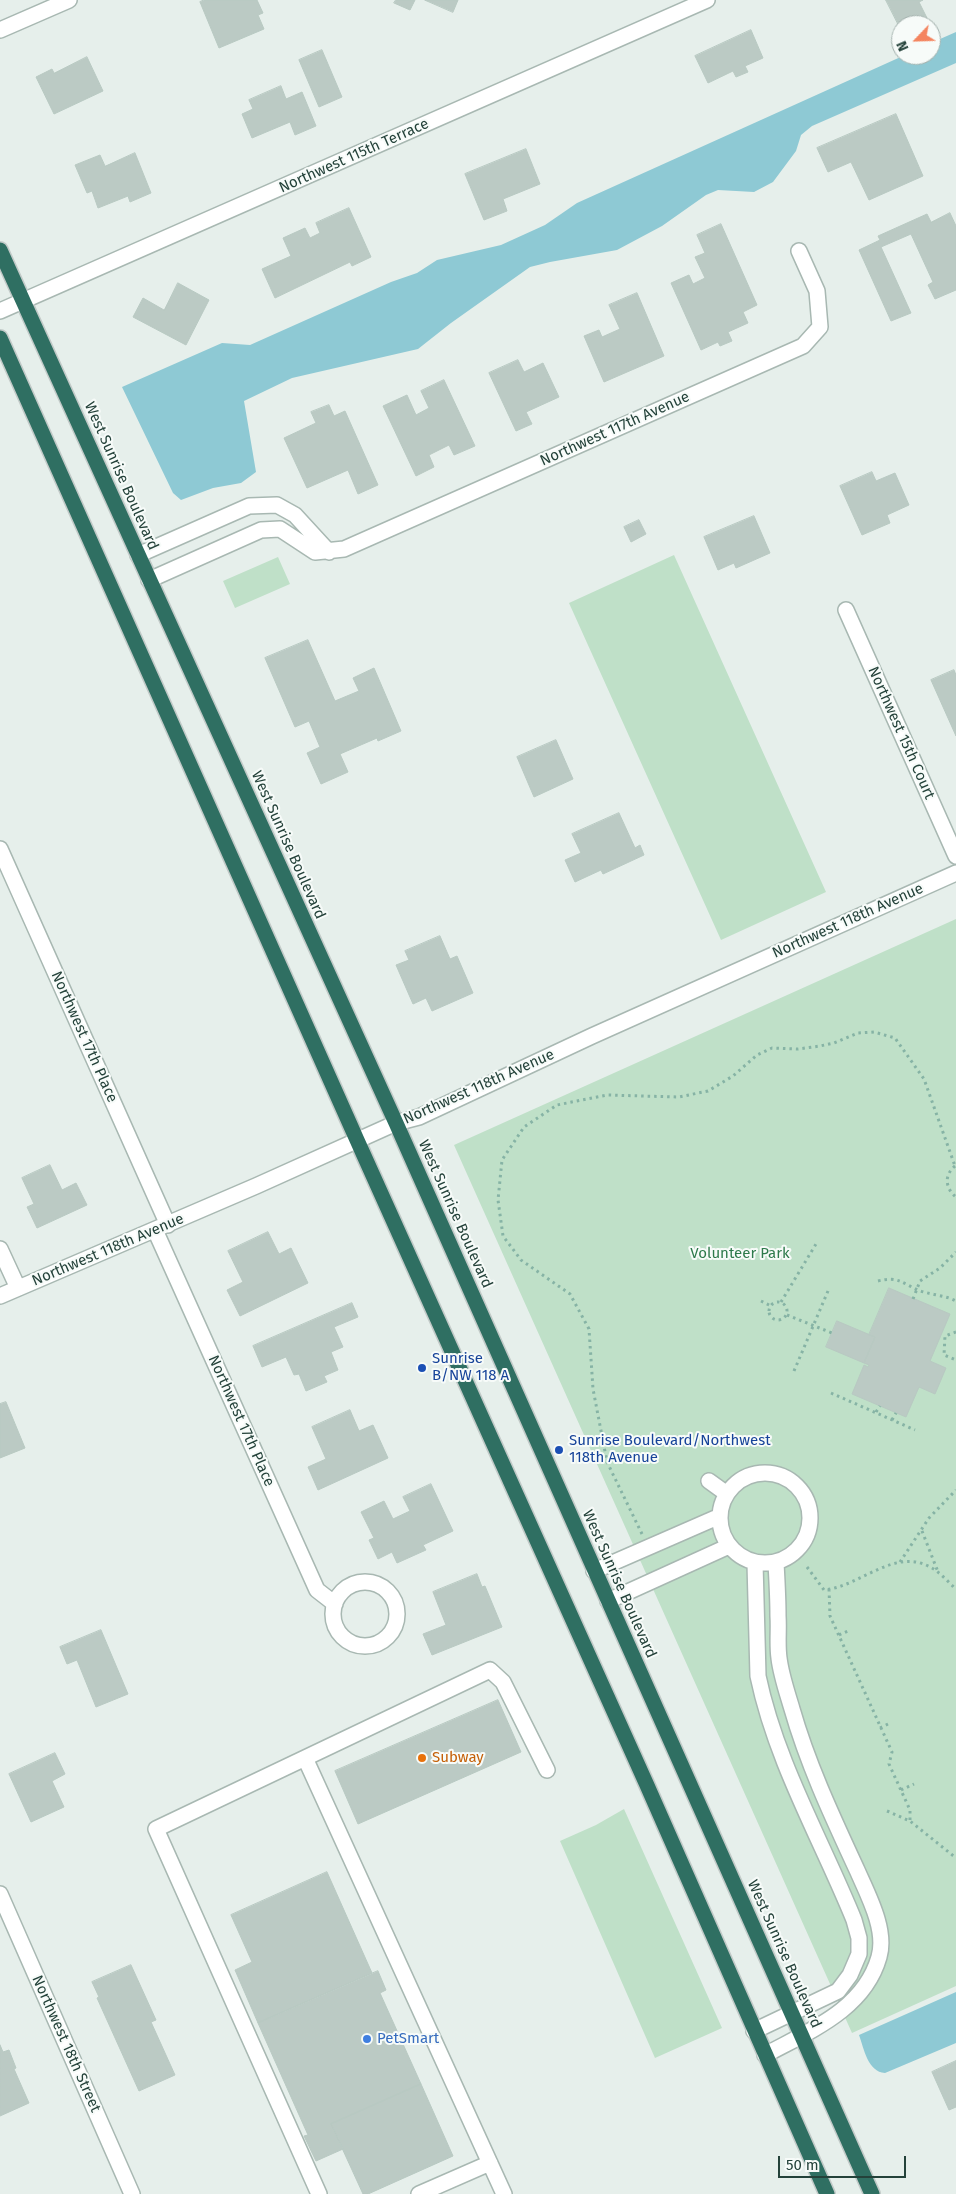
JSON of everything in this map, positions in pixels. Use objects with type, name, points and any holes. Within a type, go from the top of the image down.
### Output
[{"type":"highway","name":"West Sunrise Boulevard","points":[[0,250],[396,1123],[872,2194]]},
{"type":"highway","points":[[0,338],[646,1783],[827,2194]]},
{"type":"street","points":[[0,30],[68,0]]},
{"type":"street","name":"Northwest 115th Terrace","points":[[0,311],[708,0]]},
{"type":"street","name":"Northwest 117th Avenue","points":[[329,552],[352,545],[803,346],[820,327],[817,291],[799,251]]},
{"type":"street","points":[[138,555],[249,506],[277,505],[295,515],[329,552]]},
{"type":"street","points":[[216,520],[227,545]]},
{"type":"street","points":[[149,580],[261,530],[280,528],[316,552],[329,552]]},
{"type":"street","name":"Northwest 15th Court","points":[[846,610],[956,856]]},
{"type":"street","name":"Northwest 17th Place","points":[[0,849],[317,1590],[335,1604]]},
{"type":"street","name":"Northwest 118th Avenue","points":[[0,1296],[161,1228],[396,1123],[419,1116],[592,1036],[956,874]]},
{"type":"street","points":[[0,1249],[18,1288]]},
{"type":"street","points":[[764,1472],[777,1474],[790,1480],[801,1489],[808,1502],[811,1516],[810,1530],[804,1543],[796,1552],[776,1563],[755,1563],[741,1557],[729,1546],[722,1532],[720,1516],[723,1501],[727,1494],[739,1481],[751,1475],[764,1472]]},
{"type":"street","points":[[709,1481],[727,1494]]},
{"type":"street","points":[[594,1571],[720,1516]]},
{"type":"street","points":[[608,1601],[729,1546]]},
{"type":"street","points":[[754,2031],[838,1990],[850,1975],[859,1954],[859,1938],[854,1920],[791,1780],[762,1694],[758,1676],[755,1563]]},
{"type":"street","points":[[765,2055],[830,2020],[850,2004],[874,1973],[880,1955],[880,1936],[876,1918],[860,1877],[821,1792],[798,1729],[782,1675],[779,1657],[776,1563]]},
{"type":"street","points":[[365,1582],[375,1584],[384,1588],[391,1595],[397,1614],[395,1624],[390,1634],[382,1641],[372,1645],[360,1646],[350,1642],[341,1635],[335,1626],[333,1615],[335,1604],[339,1595],[346,1588],[365,1582]]},
{"type":"street","points":[[319,2194],[156,1829],[490,1670],[503,1682],[547,1770]]},
{"type":"street","points":[[305,1758],[504,2194]]},
{"type":"street","name":"Northwest 18th Street","points":[[0,1894],[132,2194]]},
{"type":"street","points":[[419,2194],[490,2163]]},
{"type":"path","points":[[643,1536],[607,1462],[593,1389],[589,1329],[570,1294],[521,1260],[503,1236],[498,1200],[502,1160],[524,1127],[557,1105],[607,1095],[679,1096],[708,1091],[733,1076],[757,1055],[772,1048],[798,1049],[820,1046],[834,1043],[853,1035],[874,1032],[895,1038],[924,1079],[955,1166],[948,1174],[947,1184],[956,1197]]},
{"type":"path","points":[[780,1302],[786,1306],[787,1314],[783,1319],[774,1319],[770,1314],[771,1306],[776,1302],[780,1302],[816,1244]]},
{"type":"path","points":[[913,1299],[920,1282],[940,1268],[956,1252]]},
{"type":"path","points":[[878,1281],[888,1278],[903,1281],[917,1290],[956,1302]]},
{"type":"path","points":[[794,1371],[828,1292]]},
{"type":"path","points":[[760,1301],[771,1306]]},
{"type":"path","points":[[787,1314],[832,1333]]},
{"type":"path","points":[[956,1332],[945,1336],[944,1355],[956,1360]]},
{"type":"path","points":[[831,1393],[915,1430]]},
{"type":"path","points":[[876,1412],[880,1406]]},
{"type":"path","points":[[892,1420],[896,1413]]},
{"type":"path","points":[[900,1562],[929,1518],[956,1490]]},
{"type":"path","points":[[922,1531],[938,1573]]},
{"type":"path","points":[[807,1567],[824,1590],[835,1589],[900,1562],[912,1560],[929,1566],[956,1590]]},
{"type":"path","points":[[829,1589],[830,1616],[892,1752],[890,1764],[910,1810],[910,1821]]},
{"type":"path","points":[[839,1635],[848,1632]]},
{"type":"path","points":[[880,1728],[888,1724]]},
{"type":"path","points":[[901,1790],[914,1784]]},
{"type":"path","points":[[887,1812],[910,1821],[956,1858]]},
{"type":"green space","points":[[674,555],[826,892],[721,940],[569,603]]},
{"type":"green space","points":[[278,557],[290,584],[235,608],[223,581]]},
{"type":"green space","name":"Volunteer Park","points":[[956,919],[956,1986],[852,2033],[454,1145]]},
{"type":"green space","points":[[624,1809],[722,2028],[655,2058],[560,1841],[596,1825]]},
{"type":"water","points":[[956,32],[956,63],[812,126],[801,135],[796,151],[773,182],[754,192],[718,190],[706,195],[662,226],[617,250],[530,267],[418,349],[292,378],[244,401],[256,472],[241,483],[213,488],[181,500],[173,493],[122,387],[222,343],[250,345],[391,282],[417,273],[437,260],[501,245],[545,225],[577,203],[891,61],[891,65],[941,65],[941,39]]},
{"type":"water","points":[[956,1992],[956,2043],[885,2073],[874,2069],[865,2053],[859,2035]]},
{"type":"building","points":[[204,0],[257,0],[263,13],[258,15],[264,29],[219,48],[200,2]]},
{"type":"building","points":[[396,0],[415,0],[410,10],[394,3]]},
{"type":"building","points":[[425,0],[458,0],[453,12]]},
{"type":"building","points":[[886,0],[923,0],[919,2],[926,15],[894,15]]},
{"type":"building","points":[[751,30],[763,58],[745,66],[748,72],[736,77],[733,71],[708,83],[695,56]]},
{"type":"building","points":[[322,50],[342,97],[319,107],[299,60]]},
{"type":"building","points":[[87,57],[103,91],[54,114],[36,77],[52,69],[54,73]]},
{"type":"building","points":[[281,86],[286,99],[302,92],[316,126],[295,135],[290,122],[252,138],[242,114],[253,109],[249,100]]},
{"type":"building","points":[[896,114],[923,176],[869,200],[851,162],[828,172],[817,148]]},
{"type":"building","points":[[526,149],[540,184],[503,199],[507,211],[484,220],[465,174]]},
{"type":"building","points":[[135,153],[151,193],[130,202],[128,196],[98,208],[92,191],[87,193],[75,165],[100,155],[105,166]]},
{"type":"building","points":[[349,208],[371,257],[352,266],[350,262],[275,298],[262,269],[291,256],[283,238],[305,228],[310,238],[320,233],[316,223]]},
{"type":"building","points":[[950,213],[956,226],[956,290],[935,299],[928,285],[933,282],[911,234],[881,247],[911,313],[891,321],[859,250],[880,240],[878,236],[927,214],[931,222]]},
{"type":"building","points":[[721,224],[757,305],[743,312],[748,323],[728,332],[732,341],[720,346],[718,342],[701,350],[671,283],[689,275],[693,284],[705,278],[695,257],[705,253],[697,235]]},
{"type":"building","points":[[178,283],[209,300],[186,345],[133,317],[143,298],[164,310]]},
{"type":"building","points":[[637,293],[664,356],[604,382],[584,336],[599,330],[602,337],[620,329],[609,305]]},
{"type":"building","points":[[518,360],[524,372],[543,363],[559,397],[526,412],[532,424],[516,431],[489,373]]},
{"type":"building","points":[[444,380],[475,446],[454,455],[449,445],[429,455],[434,467],[416,476],[383,406],[407,395],[416,415],[429,408],[421,391]]},
{"type":"building","points":[[329,405],[334,416],[345,411],[378,485],[358,494],[348,470],[307,488],[284,438],[316,423],[311,412]]},
{"type":"building","points":[[872,472],[876,481],[895,473],[909,505],[887,515],[890,523],[862,535],[840,486]]},
{"type":"building","points":[[754,516],[770,553],[736,568],[734,563],[718,570],[704,537]]},
{"type":"building","points":[[639,520],[646,534],[631,542],[624,527]]},
{"type":"building","points":[[308,640],[335,701],[359,691],[353,678],[374,668],[401,731],[378,741],[377,738],[340,754],[348,772],[321,784],[307,753],[320,747],[309,721],[295,727],[265,658]]},
{"type":"building","points":[[954,670],[956,675],[956,736],[931,680]]},
{"type":"building","points":[[556,740],[573,779],[534,797],[517,757]]},
{"type":"building","points":[[619,813],[635,848],[640,845],[644,855],[603,874],[601,870],[575,882],[565,860],[581,853],[572,834]]},
{"type":"building","points":[[440,936],[450,959],[457,956],[473,993],[432,1011],[426,998],[413,1004],[396,965],[409,960],[405,951]]},
{"type":"building","points":[[50,1165],[62,1190],[76,1183],[87,1205],[37,1228],[27,1207],[34,1204],[22,1178]]},
{"type":"building","points":[[268,1232],[279,1254],[291,1248],[308,1283],[240,1316],[227,1290],[243,1282],[228,1251]]},
{"type":"building","points":[[889,1288],[950,1314],[930,1361],[946,1368],[935,1394],[919,1387],[906,1417],[852,1394],[864,1365],[868,1367],[869,1365],[864,1363],[875,1337],[869,1335]]},
{"type":"building","points":[[352,1303],[358,1317],[334,1327],[343,1347],[331,1352],[338,1370],[324,1376],[327,1382],[306,1391],[299,1374],[294,1375],[286,1357],[262,1367],[253,1346]]},
{"type":"building","points":[[837,1321],[875,1337],[864,1363],[826,1347]]},
{"type":"building","points":[[6,1402],[25,1448],[0,1458],[0,1404]]},
{"type":"building","points":[[350,1410],[359,1431],[373,1425],[388,1458],[318,1490],[308,1467],[326,1459],[312,1427]]},
{"type":"building","points":[[431,1484],[453,1531],[423,1545],[426,1550],[397,1563],[392,1552],[378,1559],[369,1540],[374,1538],[361,1512],[384,1501],[393,1519],[410,1511],[403,1497]]},
{"type":"building","points":[[477,1574],[482,1587],[485,1586],[502,1627],[432,1655],[423,1634],[446,1625],[433,1592]]},
{"type":"building","points":[[101,1630],[128,1694],[96,1707],[77,1660],[67,1664],[60,1647]]},
{"type":"building","points":[[498,1700],[521,1752],[358,1824],[335,1771]]},
{"type":"building","points":[[55,1753],[65,1774],[52,1781],[64,1807],[31,1822],[9,1774]]},
{"type":"building","points":[[327,1872],[372,1973],[258,2023],[235,1970],[252,1962],[231,1915]]},
{"type":"building","points":[[131,1965],[156,2020],[151,2022],[175,2075],[139,2091],[97,1998],[99,1997],[92,1982]]},
{"type":"building","points":[[378,1971],[386,1990],[380,1993],[421,2084],[331,2124],[343,2149],[316,2161],[304,2136],[308,2135],[258,2023]]},
{"type":"building","points":[[0,2045],[3,2052],[9,2050],[16,2068],[14,2069],[29,2103],[0,2116]]},
{"type":"building","points":[[956,2061],[956,2107],[949,2110],[932,2072]]},
{"type":"building","points":[[421,2084],[453,2156],[368,2194],[363,2194],[331,2124]]},
{"type":"place","name":"Sunrise B/NW 118 A","points":[[422,1368]]},
{"type":"place","name":"Sunrise Boulevard/Northwest 118th Avenue","points":[[559,1450]]},
{"type":"place","name":"Subway","points":[[422,1758]]},
{"type":"place","name":"PetSmart","points":[[367,2039]]}]
